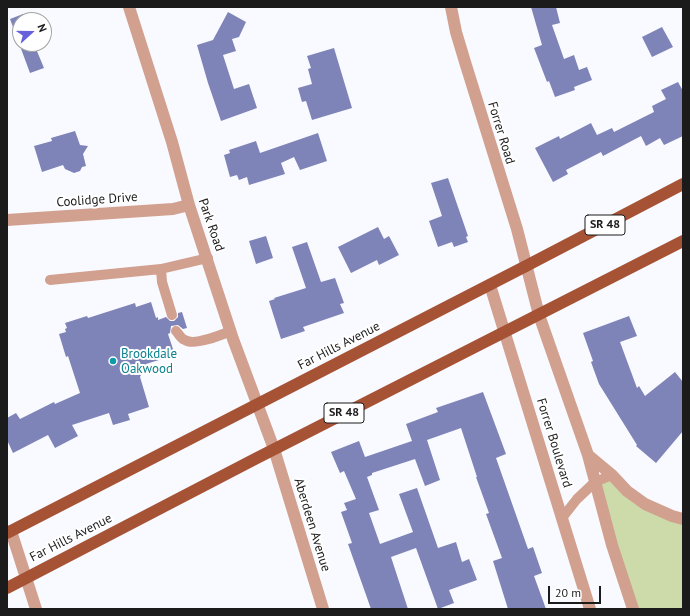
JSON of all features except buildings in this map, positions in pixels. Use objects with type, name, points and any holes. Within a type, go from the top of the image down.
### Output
[{"type":"main road","name":"Far Hills Avenue","points":[[9,532],[683,184]]},
{"type":"main road","name":"Far Hills Avenue","points":[[7,588],[274,449],[683,241]]},
{"type":"street","name":"Park Road","points":[[129,7],[172,142],[189,205],[208,258],[231,331],[274,449]]},
{"type":"street","name":"Forrer Road","points":[[451,7],[456,32],[517,229],[539,315]]},
{"type":"street","name":"Coolidge Drive","points":[[7,220],[173,209],[189,205]]},
{"type":"street","name":"Forrer Boulevard","points":[[490,285],[590,609]]},
{"type":"street","name":"Forrer Boulevard","points":[[539,315],[588,455],[612,545],[633,609]]},
{"type":"street","name":"Aberdeen Avenue","points":[[274,449],[323,609]]},
{"type":"street","points":[[588,455],[612,475],[627,492],[645,504],[672,516],[683,519]]},
{"type":"street","points":[[9,532],[36,609]]},
{"type":"lane","points":[[50,280],[161,269],[208,258]]},
{"type":"lane","points":[[161,269],[162,282],[172,315]]},
{"type":"lane","points":[[176,331],[184,340],[190,342],[215,337],[231,331]]},
{"type":"lane","points":[[562,518],[577,499],[595,482],[612,475]]},
{"type":"green space","points":[[612,475],[627,491],[683,519],[683,609],[633,609],[596,482]]},
{"type":"place","name":"Brookdale Oakwood","points":[[113,361]]}]
